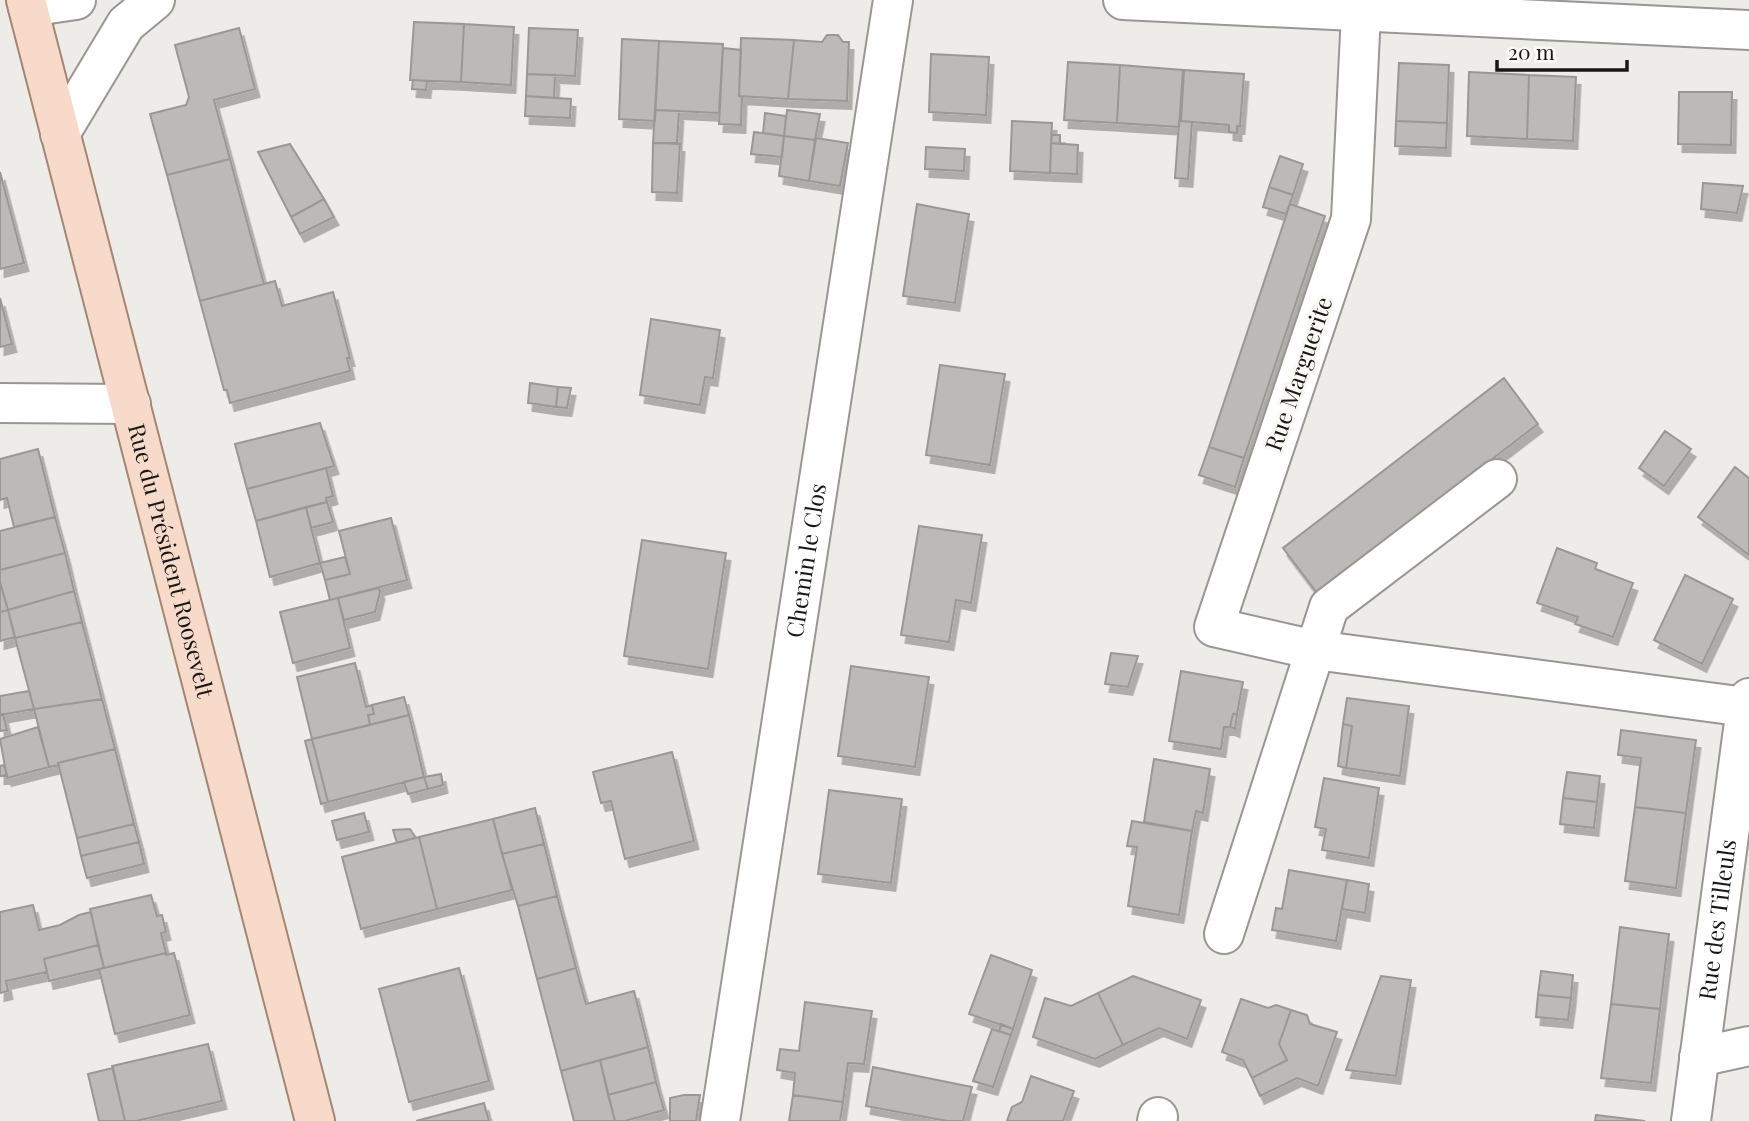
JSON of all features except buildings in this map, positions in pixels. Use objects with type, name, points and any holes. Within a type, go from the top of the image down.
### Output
[{"type":"main road","name":"Rue du Président Roosevelt","points":[[27,4],[315,1121]]},
{"type":"street","points":[[27,4],[76,0]]},
{"type":"street","points":[[60,134],[126,24],[155,0]]},
{"type":"street","name":"Chemin le Clos","points":[[720,1121],[893,0]]},
{"type":"street","points":[[1123,0],[1361,13],[1693,14],[1749,30]]},
{"type":"street","name":"Rue Marguerite","points":[[1361,13],[1351,219],[1214,627],[1315,650],[1747,703]]},
{"type":"street","points":[[0,403],[131,404]]},
{"type":"street","points":[[1224,934],[1329,607],[1497,479]]},
{"type":"street","name":"Rue des Tilleuls","points":[[1691,1121],[1747,703]]},
{"type":"street","points":[[1699,1057],[1749,1046]]}]
